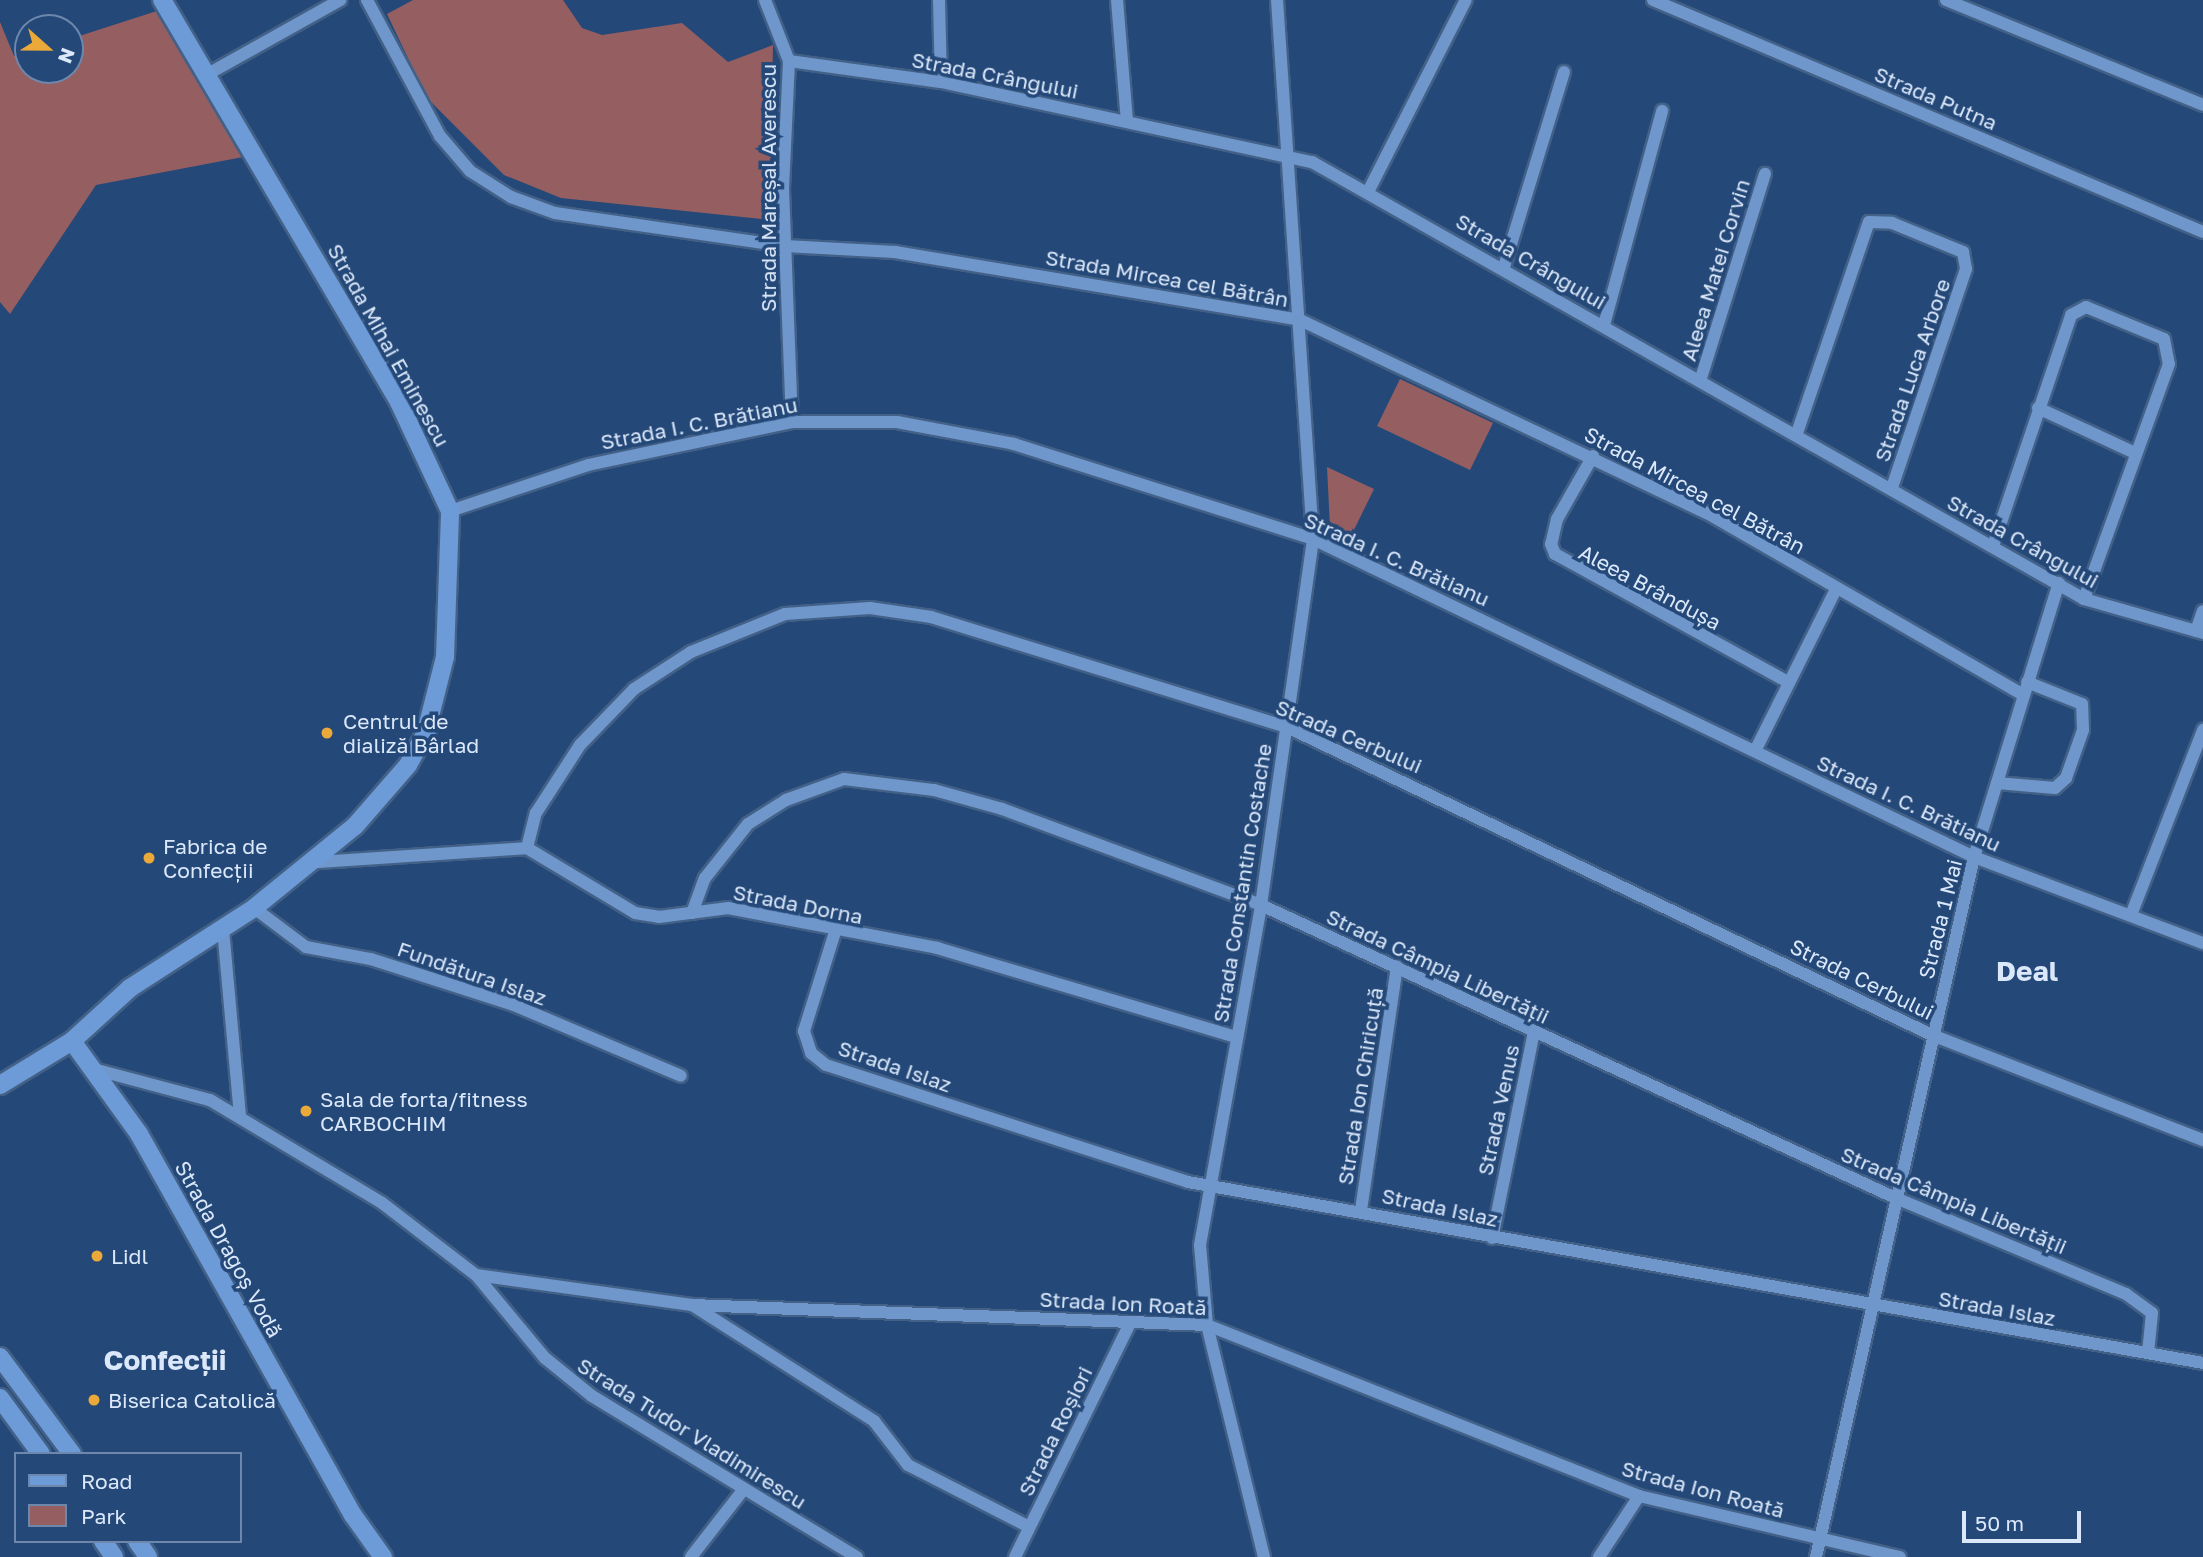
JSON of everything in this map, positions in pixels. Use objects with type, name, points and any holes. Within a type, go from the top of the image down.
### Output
[{"type":"main road","name":"Strada Mihai Eminescu","points":[[72,1041],[130,988],[223,929],[317,862],[382,798],[426,732],[445,657],[450,511],[399,402],[162,0]]},
{"type":"main road","name":"Strada Dragoș Vodă","points":[[72,1041],[97,1070],[383,1557]]},
{"type":"main road","points":[[0,1085],[72,1041]]},
{"type":"main road","points":[[0,1357],[71,1452]]},
{"type":"main road","points":[[2,1406],[39,1452]]},
{"type":"street","points":[[206,75],[340,0]]},
{"type":"street","name":"Strada Mircea cel Bătrân","points":[[367,0],[440,136],[470,171],[511,197],[555,213],[785,246],[895,252],[1300,320],[1593,456],[2023,695]]},
{"type":"street","name":"Strada Mareșal Averescu","points":[[765,0],[789,61],[785,246],[792,422]]},
{"type":"street","points":[[939,0],[941,82]]},
{"type":"street","points":[[1117,0],[1127,121]]},
{"type":"street","name":"Strada Constantin Costache","points":[[1264,1557],[1207,1325],[1200,1245],[1261,905],[1313,539],[1277,0]]},
{"type":"street","points":[[1369,190],[1466,0]]},
{"type":"street","name":"Strada Putna","points":[[1653,0],[2203,232]]},
{"type":"street","points":[[1946,0],[2203,106]]},
{"type":"street","name":"Strada Crângului","points":[[789,61],[941,82],[1289,157],[1369,190],[2084,598],[2200,632]]},
{"type":"street","points":[[1504,267],[1564,72]]},
{"type":"street","points":[[1604,325],[1662,111]]},
{"type":"street","name":"Aleea Matei Corvin","points":[[1701,378],[1765,174]]},
{"type":"street","name":"Strada Luca Arbore","points":[[1797,433],[1869,222],[1892,223],[1963,252],[1966,269],[1891,490]]},
{"type":"street","points":[[1993,546],[2038,408],[2077,310],[2094,309],[2164,339],[2169,364],[2084,598]]},
{"type":"street","points":[[2038,408],[2135,453]]},
{"type":"street","name":"Strada I. C. Brătianu","points":[[450,511],[599,462],[792,422],[897,422],[1014,444],[1313,539],[1974,857],[2203,943]]},
{"type":"street","name":"Aleea Brândușa","points":[[1593,456],[1557,520],[1551,544],[1555,554],[1788,682]]},
{"type":"street","name":"Strada 1 Mai","points":[[1816,1557],[1876,1307],[1932,1035],[1974,857],[2059,583]]},
{"type":"street","points":[[1755,751],[1836,589]]},
{"type":"street","name":"Strada Cerbului","points":[[527,848],[555,779],[634,689],[709,642],[785,614],[870,608],[930,617],[1287,727],[1932,1035],[2203,1140]]},
{"type":"street","points":[[2200,632],[2203,611]]},
{"type":"street","points":[[1997,783],[2055,788],[2066,778],[2083,730],[2082,704],[2027,682]]},
{"type":"street","points":[[2131,915],[2203,730]]},
{"type":"street","name":"Strada Câmpia Libertății","points":[[692,912],[705,878],[748,824],[786,800],[844,779],[934,790],[1002,809],[1261,905],[1898,1199],[2126,1294],[2152,1313],[2148,1353]]},
{"type":"street","points":[[317,862],[527,848]]},
{"type":"street","name":"Strada Dorna","points":[[527,848],[635,913],[728,908],[835,932],[937,948],[1236,1037]]},
{"type":"street","name":"Fundătura Islaz","points":[[254,908],[306,947],[371,959],[514,1005],[681,1076]]},
{"type":"street","points":[[223,929],[240,1115]]},
{"type":"street","name":"Strada Islaz","points":[[835,932],[804,1031],[811,1053],[827,1065],[1210,1185],[1361,1210],[1492,1238],[1876,1307],[2203,1363]]},
{"type":"street","name":"Strada Ion Chiricuță","points":[[1361,1210],[1397,967]]},
{"type":"street","name":"Strada Venus","points":[[1492,1238],[1534,1032]]},
{"type":"street","name":"Strada Tudor Vladimirescu","points":[[97,1070],[190,1094],[240,1115],[382,1203],[475,1275],[562,1373],[744,1489],[857,1557]]},
{"type":"street","name":"Strada Ion Roată","points":[[475,1275],[692,1305],[1207,1325],[1639,1496],[1900,1557]]},
{"type":"street","points":[[692,1305],[874,1421],[908,1465],[1029,1527]]},
{"type":"street","name":"Strada Roșiori","points":[[1015,1557],[1130,1323]]},
{"type":"street","points":[[2,1406],[25,1390]]},
{"type":"street","points":[[691,1557],[744,1489]]},
{"type":"street","points":[[1599,1557],[1639,1496]]},
{"type":"green space","points":[[413,0],[563,0],[582,28],[602,35],[682,23],[728,62],[773,45],[770,220],[561,198],[504,175],[427,98],[387,14]]},
{"type":"green space","points":[[163,9],[243,157],[96,185],[10,314],[0,302],[0,22],[14,56],[14,84],[84,84],[84,34]]},
{"type":"green space","points":[[1400,379],[1493,423],[1470,470],[1377,426]]},
{"type":"green space","points":[[1327,467],[1374,489],[1351,536],[1330,527]]},
{"type":"place","name":"Centrul de dializă Bârlad","points":[[327,733]]},
{"type":"place","name":"Fabrica de Confecții","points":[[149,858]]},
{"type":"place","name":"Sala de forta/fitness CARBOCHIM","points":[[306,1111]]},
{"type":"place","name":"Lidl","points":[[97,1256]]},
{"type":"place","name":"Biserica Catolică","points":[[94,1400]]},
{"type":"district","name":"Deal","points":[[2027,971]]},
{"type":"district","name":"Confecții","points":[[165,1360]]}]
